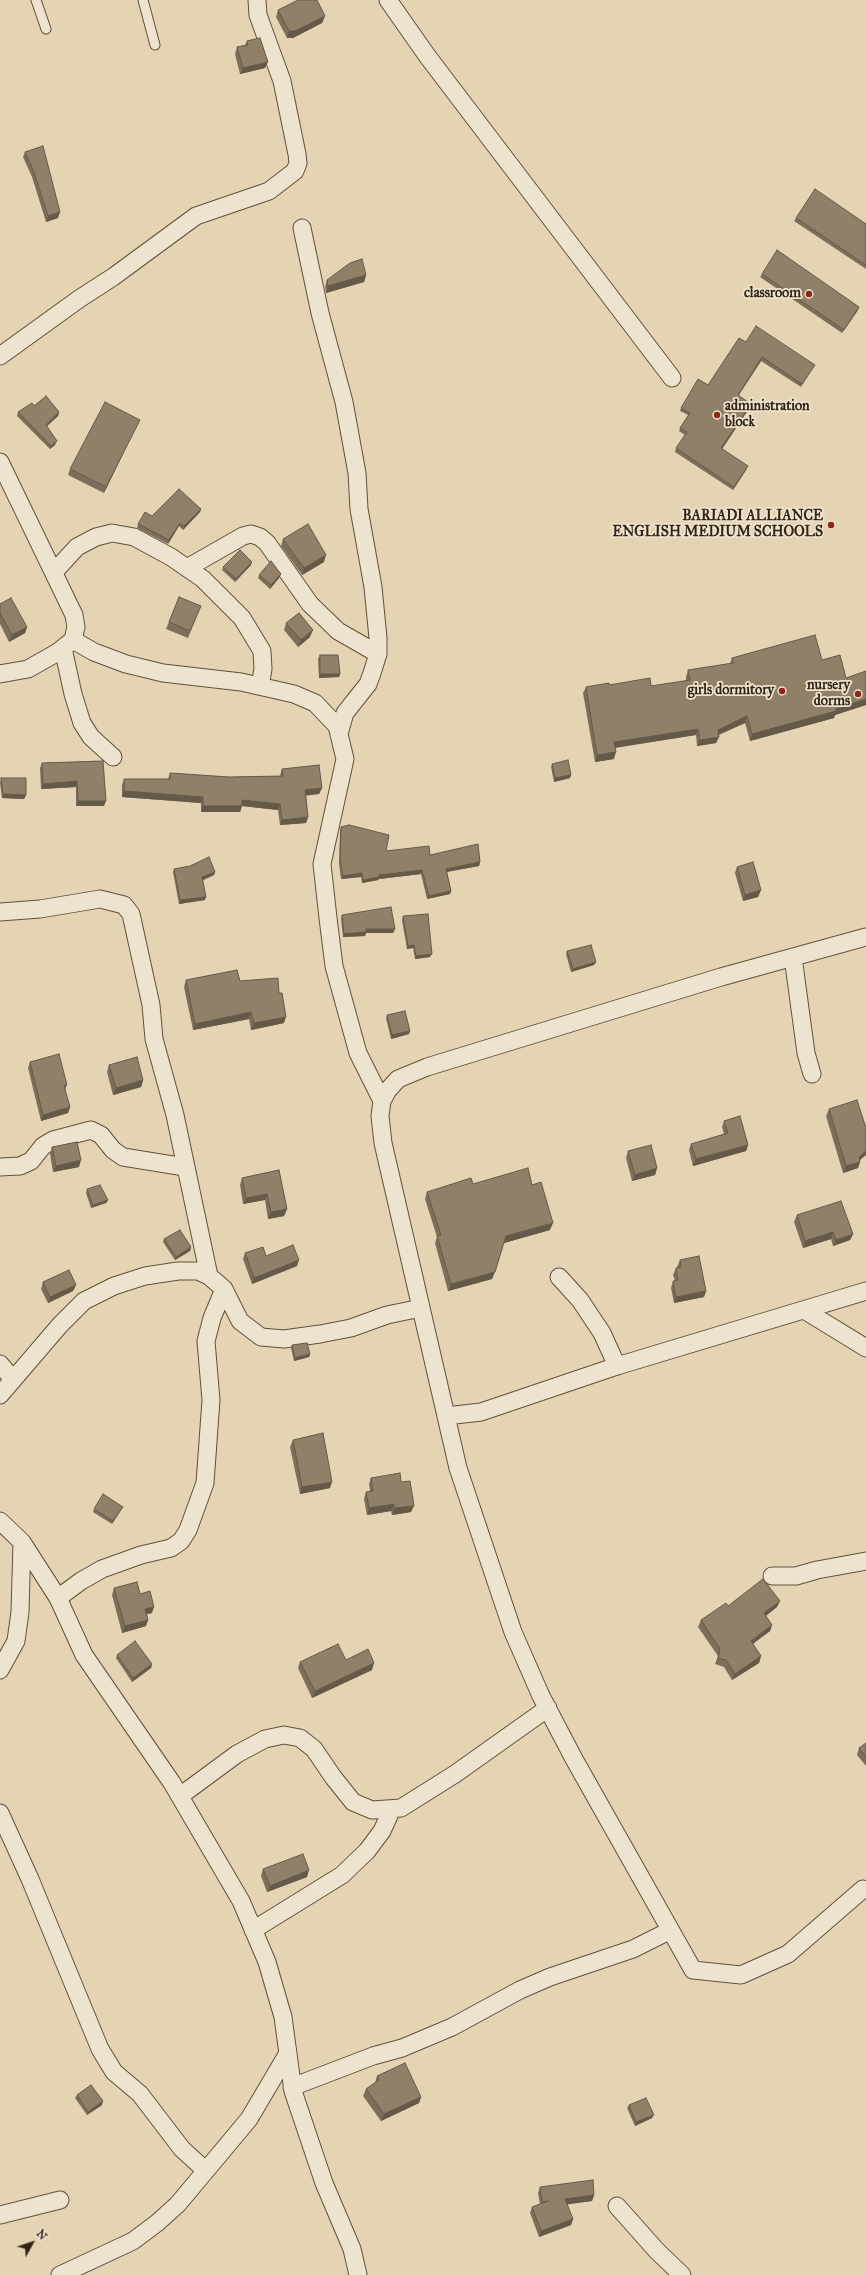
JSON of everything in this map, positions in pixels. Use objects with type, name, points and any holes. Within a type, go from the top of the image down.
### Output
[{"type":"street","points":[[0,356],[79,299],[113,278],[196,216],[269,191],[295,171],[298,163],[297,154],[282,81],[258,15],[257,0]]},
{"type":"street","points":[[388,0],[433,64],[672,378]]},
{"type":"street","points":[[302,228],[320,313],[344,402],[357,473],[359,509],[373,587],[378,654],[368,684],[345,713],[339,734]]},
{"type":"street","points":[[0,462],[74,615],[76,627],[68,644],[73,694],[82,724],[91,737],[113,756]]},
{"type":"street","points":[[54,572],[77,547],[96,536],[112,532],[134,537],[187,568],[222,596],[242,618],[255,637],[262,651],[263,669],[260,686]]},
{"type":"street","points":[[187,568],[244,536],[251,534],[260,537],[267,543],[310,604],[338,631],[378,654]]},
{"type":"street","points":[[0,674],[28,669],[68,644],[126,664],[163,673],[260,686],[294,694],[315,703],[337,726],[345,759],[322,864],[328,918],[334,966],[358,1053],[382,1101]]},
{"type":"street","points":[[0,912],[40,909],[100,899],[124,905],[131,914],[150,1005],[154,1039],[165,1084],[175,1115],[185,1167],[210,1276]]},
{"type":"street","points":[[863,1889],[788,1954],[741,1975],[693,1970],[669,1931],[548,1708],[513,1632],[458,1468],[383,1143],[380,1116],[382,1101],[388,1090],[398,1079],[427,1067],[721,977],[866,937]]},
{"type":"street","points":[[793,957],[806,1053],[812,1074]]},
{"type":"street","points":[[0,1166],[20,1166],[31,1161],[43,1146],[53,1140],[91,1130],[101,1135],[113,1150],[123,1157],[185,1167]]},
{"type":"street","points":[[0,1395],[60,1325],[84,1300],[114,1286],[145,1276],[178,1271],[198,1270],[210,1276],[224,1289],[240,1321],[262,1337],[284,1339],[320,1334],[351,1328],[386,1315],[421,1308]]},
{"type":"street","points":[[559,1277],[580,1300],[602,1333],[617,1366]]},
{"type":"street","points":[[58,1598],[81,1580],[102,1569],[141,1555],[171,1548],[181,1541],[188,1530],[205,1483],[211,1400],[206,1341],[212,1318],[224,1289]]},
{"type":"street","points":[[446,1416],[481,1412],[617,1366],[866,1291]]},
{"type":"street","points":[[804,1310],[866,1348]]},
{"type":"street","points":[[0,1364],[14,1379]]},
{"type":"street","points":[[0,1521],[22,1542],[58,1598],[84,1655],[180,1796],[241,1901],[266,1962],[283,2017],[292,2087],[324,2183],[352,2249],[358,2275]]},
{"type":"street","points":[[0,1670],[16,1641],[20,1612],[22,1542]]},
{"type":"street","points":[[772,1576],[796,1576],[818,1570],[866,1561]]},
{"type":"street","points":[[180,1796],[237,1754],[265,1739],[284,1736],[300,1738],[314,1749],[333,1777],[353,1802],[372,1810],[401,1808],[455,1774],[548,1708]]},
{"type":"street","points":[[254,1930],[342,1875],[367,1851],[382,1831],[392,1809]]},
{"type":"street","points":[[0,1813],[30,1878],[100,2049],[114,2072],[140,2094],[182,2149],[205,2170]]},
{"type":"street","points":[[292,2087],[373,2056],[402,2048],[452,2027],[520,1990],[550,1977],[633,1949],[669,1931]]},
{"type":"street","points":[[60,2275],[133,2240],[157,2223],[178,2204],[249,2119],[288,2053]]},
{"type":"street","points":[[0,2215],[60,2200]]},
{"type":"street","points":[[617,2206],[657,2251],[682,2275]]},
{"type":"lane","points":[[36,0],[46,29]]},
{"type":"lane","points":[[143,0],[155,45]]},
{"type":"building","points":[[298,0],[317,0],[325,16],[295,31],[289,31],[278,10]]},
{"type":"building","points":[[260,38],[268,62],[243,68],[237,47],[248,45],[247,41]]},
{"type":"building","points":[[43,146],[60,212],[48,216],[34,172],[25,152]]},
{"type":"building","points":[[815,189],[866,224],[866,265],[796,218]]},
{"type":"building","name":"classroom","points":[[777,250],[859,307],[844,330],[762,274]]},
{"type":"building","points":[[362,259],[366,275],[328,286],[327,280],[350,263]]},
{"type":"building","name":"administration block","points":[[756,326],[815,365],[802,384],[762,357],[738,395],[751,404],[721,448],[748,466],[734,487],[676,448],[687,432],[680,428],[690,413],[681,408],[698,379],[708,385],[739,338],[746,342]]},
{"type":"building","points":[[46,396],[59,412],[46,425],[57,441],[51,446],[18,412],[32,403],[34,406]]},
{"type":"building","points":[[105,402],[140,420],[106,487],[70,469]]},
{"type":"building","points":[[179,489],[201,509],[184,526],[180,523],[169,540],[138,524],[145,512],[152,516]]},
{"type":"building","points":[[308,524],[326,555],[304,568],[283,539]]},
{"type":"building","points":[[240,550],[252,562],[236,579],[223,567]]},
{"type":"building","points":[[271,561],[281,574],[271,585],[259,575]]},
{"type":"building","points":[[179,597],[201,606],[190,631],[169,622]]},
{"type":"building","points":[[11,598],[27,627],[12,635],[0,613],[0,604]]},
{"type":"building","points":[[299,613],[313,630],[301,640],[286,623]]},
{"type":"building","points":[[815,635],[822,660],[840,655],[846,678],[866,671],[866,699],[836,709],[836,711],[752,734],[747,716],[718,730],[719,737],[700,740],[698,729],[614,742],[616,752],[597,755],[586,687],[609,683],[609,685],[650,678],[651,686],[690,680],[688,670],[733,663],[732,658]]},
{"type":"building","points":[[320,655],[338,655],[340,674],[320,674]]},
{"type":"building","points":[[568,760],[571,775],[555,778],[552,764]]},
{"type":"building","points":[[103,761],[106,801],[78,801],[77,781],[43,784],[42,763]]},
{"type":"building","points":[[319,765],[322,788],[305,790],[308,817],[282,820],[280,804],[242,800],[242,806],[203,806],[203,797],[124,791],[124,779],[170,779],[170,773],[229,777],[283,776],[282,769]]},
{"type":"building","points":[[1,778],[26,778],[26,795],[3,794]]},
{"type":"building","points":[[349,825],[389,835],[386,851],[429,846],[430,855],[478,844],[480,862],[446,869],[451,891],[429,896],[422,870],[379,875],[379,877],[363,880],[362,873],[343,876],[340,859],[341,827]]},
{"type":"building","points":[[209,857],[215,872],[202,877],[206,897],[180,900],[174,869],[190,866]]},
{"type":"building","points":[[753,862],[761,890],[745,895],[737,867]]},
{"type":"building","points":[[391,907],[395,929],[366,929],[366,932],[344,934],[342,915]]},
{"type":"building","points":[[428,914],[432,954],[416,956],[414,945],[408,946],[403,916]]},
{"type":"building","points":[[591,945],[596,962],[573,969],[567,951]]},
{"type":"building","points":[[237,970],[240,981],[278,978],[279,993],[282,993],[286,1017],[254,1023],[251,1012],[195,1024],[186,980]]},
{"type":"building","points":[[405,1011],[410,1031],[392,1035],[387,1015]]},
{"type":"building","points":[[59,1054],[67,1085],[64,1086],[70,1107],[43,1115],[30,1062]]},
{"type":"building","points":[[137,1057],[143,1080],[116,1088],[109,1065]]},
{"type":"building","points":[[857,1100],[866,1128],[866,1151],[859,1157],[860,1162],[846,1166],[829,1109]]},
{"type":"building","points":[[740,1116],[748,1145],[696,1159],[691,1144],[728,1133],[724,1121]]},
{"type":"building","points":[[77,1142],[81,1160],[56,1166],[52,1147]]},
{"type":"building","points":[[651,1145],[657,1168],[635,1175],[628,1151]]},
{"type":"building","points":[[528,1168],[532,1185],[541,1182],[553,1223],[506,1236],[495,1272],[451,1284],[437,1236],[441,1235],[427,1192],[471,1178],[473,1184]]},
{"type":"building","points":[[279,1170],[287,1209],[271,1212],[267,1194],[246,1198],[242,1178]]},
{"type":"building","points":[[100,1185],[108,1200],[93,1205],[87,1189]]},
{"type":"building","points":[[841,1201],[853,1234],[836,1240],[833,1232],[805,1241],[797,1215]]},
{"type":"building","points":[[180,1230],[191,1247],[176,1257],[164,1239]]},
{"type":"building","points":[[293,1245],[299,1260],[254,1278],[245,1253],[263,1247],[266,1256]]},
{"type":"building","points":[[699,1256],[706,1291],[676,1297],[673,1281],[678,1280],[676,1268],[681,1267],[680,1260]]},
{"type":"building","points":[[69,1270],[76,1285],[50,1297],[43,1282]]},
{"type":"building","points":[[307,1343],[310,1354],[295,1358],[292,1345]]},
{"type":"building","points":[[323,1433],[332,1482],[302,1487],[293,1440]]},
{"type":"building","points":[[400,1473],[401,1482],[410,1481],[414,1506],[394,1508],[394,1504],[369,1508],[366,1492],[373,1491],[371,1478]]},
{"type":"building","points":[[103,1494],[123,1507],[113,1521],[94,1509]]},
{"type":"building","points":[[763,1579],[780,1601],[764,1613],[772,1625],[751,1641],[761,1656],[735,1674],[726,1660],[718,1658],[720,1649],[701,1620],[726,1603],[728,1606]]},
{"type":"building","points":[[137,1582],[140,1594],[150,1591],[154,1607],[145,1609],[148,1620],[125,1626],[114,1588]]},
{"type":"building","points":[[135,1641],[152,1664],[133,1678],[117,1655]]},
{"type":"building","points":[[338,1644],[346,1660],[368,1649],[374,1663],[315,1691],[300,1662]]},
{"type":"building","points":[[866,1743],[866,1757],[859,1748]]},
{"type":"building","points":[[303,1854],[309,1870],[270,1886],[263,1869]]},
{"type":"building","points":[[405,2063],[421,2097],[384,2114],[366,2089],[379,2080],[377,2076]]},
{"type":"building","points":[[91,2085],[103,2101],[88,2112],[77,2095]]},
{"type":"building","points":[[646,2098],[654,2115],[636,2122],[629,2105]]},
{"type":"building","points":[[593,2180],[594,2195],[565,2199],[573,2219],[541,2231],[532,2207],[548,2201],[542,2202],[540,2187]]},
{"type":"place","name":"classroom","points":[[809,294]]},
{"type":"place","name":"administration block","points":[[717,415]]},
{"type":"place","name":"BARIADI ALLIANCE ENGLISH MEDIUM SCHOOLS","points":[[831,525]]},
{"type":"place","name":"girls dormitory","points":[[782,691]]},
{"type":"place","name":"nursery dorms","points":[[858,694]]}]
